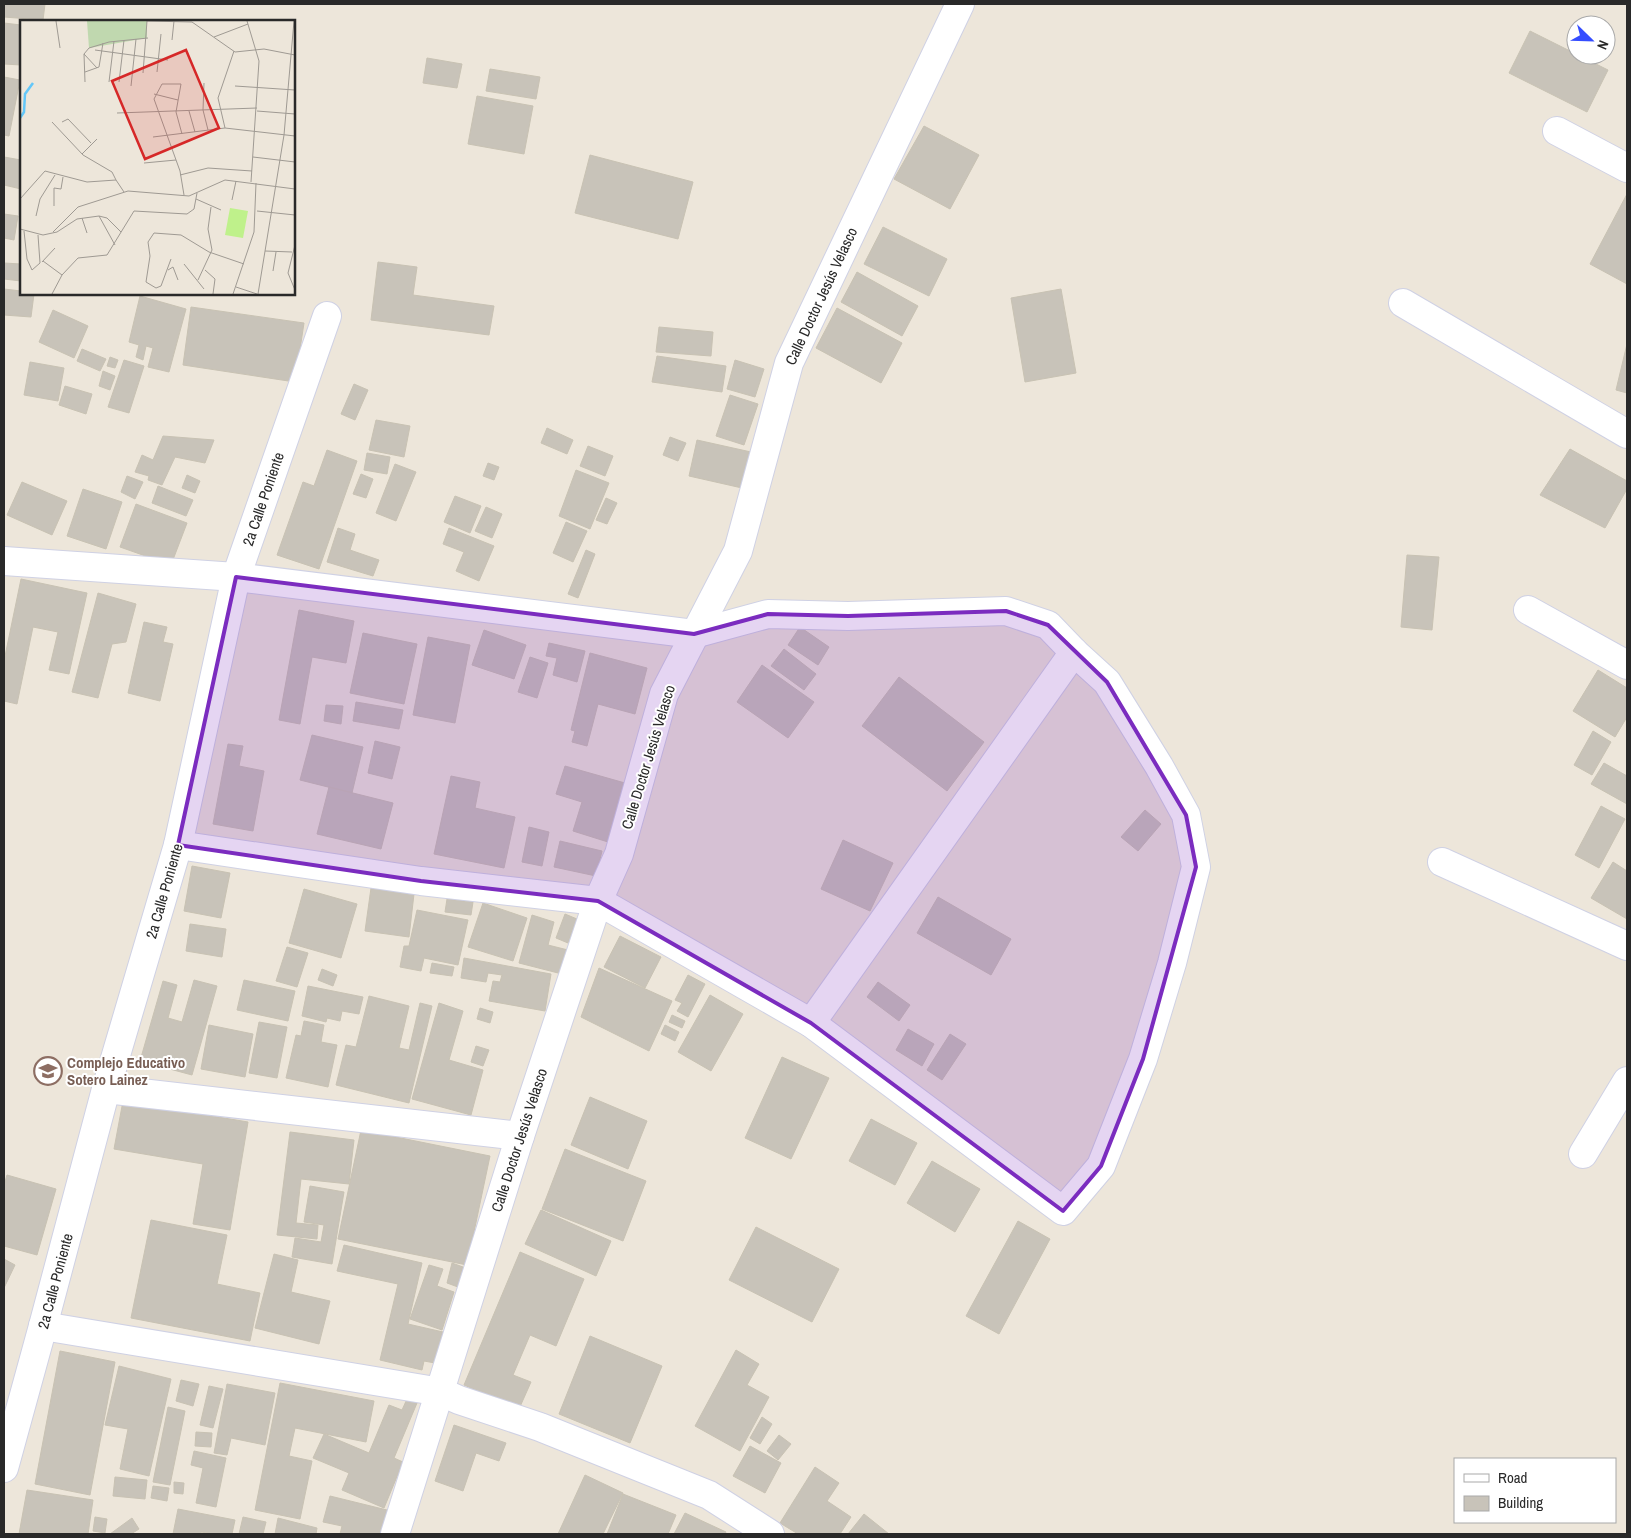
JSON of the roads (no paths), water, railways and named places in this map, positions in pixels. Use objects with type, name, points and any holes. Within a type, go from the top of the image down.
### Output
[{"type":"street","name":"Calle Doctor Jesús Velasco","points":[[395,1534],[520,1136],[598,901],[619,854],[664,694],[738,551],[789,363],[960,4]]},
{"type":"street","points":[[1557,130],[1627,168]]},
{"type":"street","points":[[1403,303],[1627,434]]},
{"type":"street","name":"2a Calle Poniente","points":[[4,1468],[44,1326],[106,1089],[178,844],[236,577],[327,316]]},
{"type":"street","points":[[4,561],[236,577],[694,634],[768,614],[848,616],[1006,611],[1048,625],[1107,682],[1186,815],[1196,867],[1172,963],[1143,1059],[1101,1166],[1063,1211],[811,1023],[598,901],[421,881],[178,844]]},
{"type":"street","points":[[1528,610],[1627,665]]},
{"type":"street","points":[[811,1023],[1074,652]]},
{"type":"street","points":[[1442,862],[1627,946]]},
{"type":"street","points":[[1583,1154],[1627,1082]]},
{"type":"street","points":[[106,1089],[520,1136]]},
{"type":"street","points":[[44,1326],[441,1392],[459,1400],[540,1427],[709,1495],[770,1534]]},
{"type":"place","name":"Complejo Educativo Sotero Lainez","points":[[48,1071]]}]
